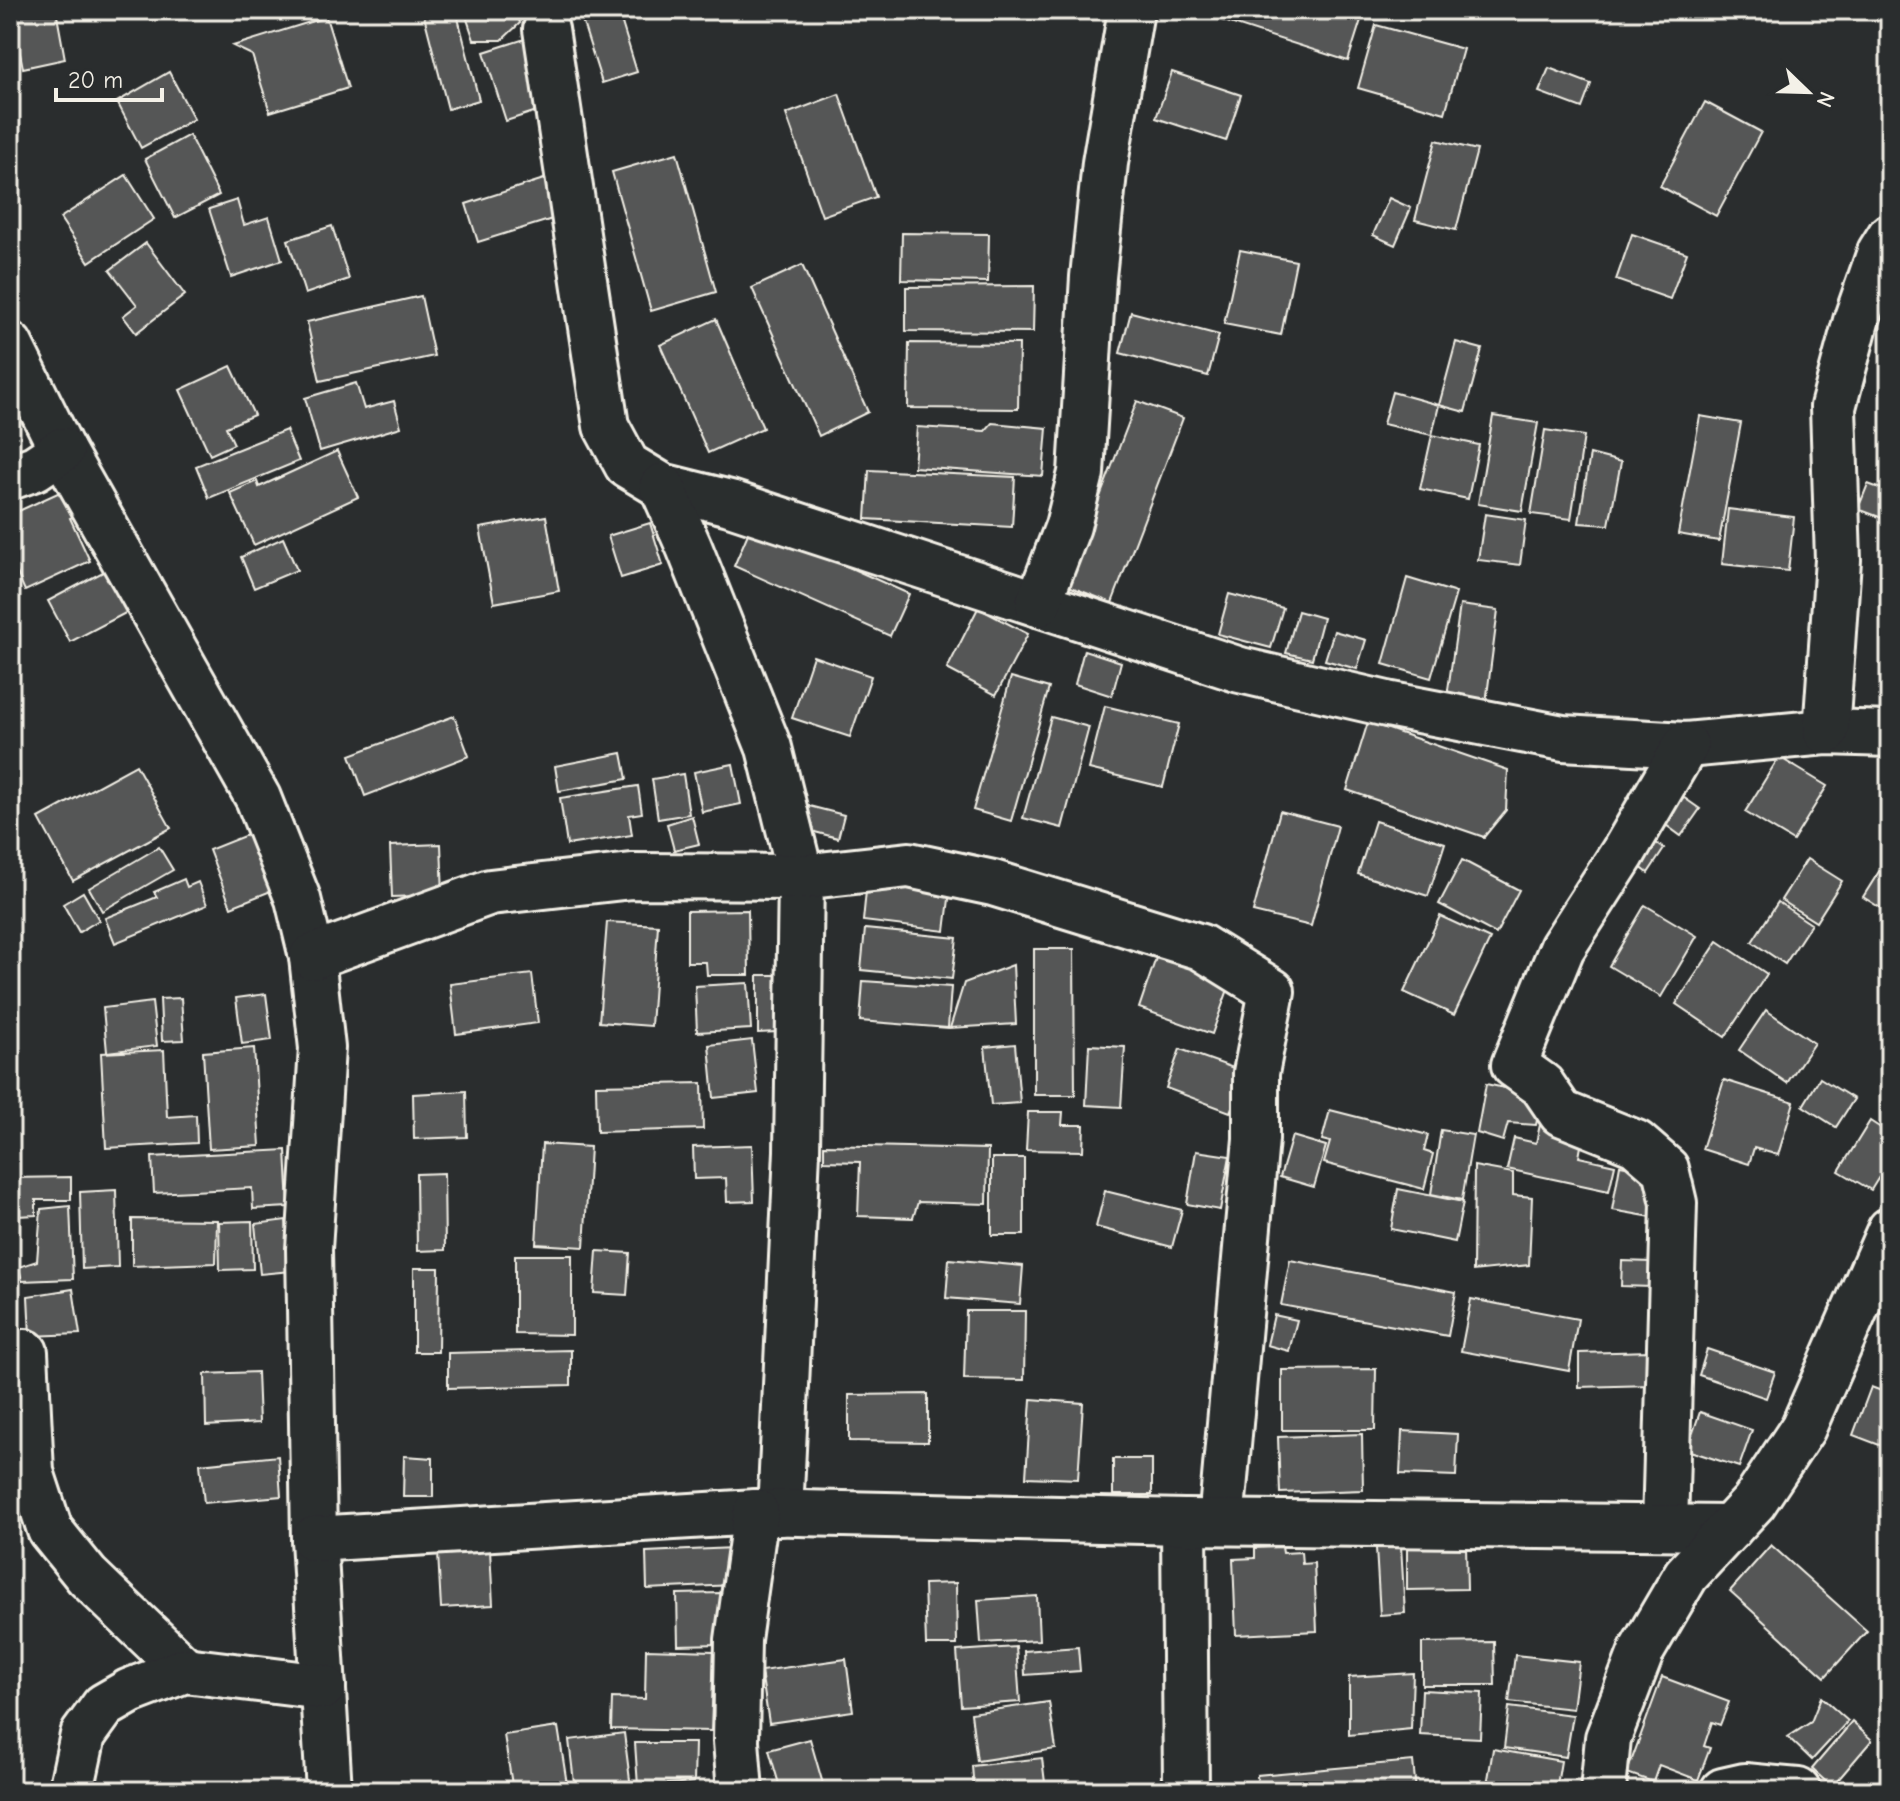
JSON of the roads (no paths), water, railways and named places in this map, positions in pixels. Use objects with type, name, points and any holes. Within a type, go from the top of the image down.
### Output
[{"type":"street","points":[[1038,604],[1068,526],[1081,473],[1093,277],[1105,163],[1131,10]]},
{"type":"street","points":[[546,29],[606,426],[627,465],[662,486],[730,503],[1240,670],[1387,704],[1563,738],[1686,745],[1826,732],[1890,734]]},
{"type":"street","points":[[1826,732],[1838,560],[1833,407],[1856,321],[1880,252],[1890,236]]},
{"type":"street","points":[[10,345],[62,450],[258,798],[298,899],[312,957],[322,1048],[309,1249],[314,1539],[329,1791]]},
{"type":"street","points":[[10,477],[35,468],[62,450]]},
{"type":"street","points":[[662,486],[769,748],[801,877],[797,1151],[768,1513],[738,1640],[736,1741],[740,1791]]},
{"type":"street","points":[[689,547],[730,503]]},
{"type":"street","points":[[1665,1527],[1674,1203],[1666,1169],[1636,1143],[1561,1113],[1542,1085],[1514,1065],[1562,948],[1623,853],[1686,745]]},
{"type":"street","points":[[312,957],[490,892],[632,876],[801,877],[909,865],[993,883],[1201,947],[1272,991],[1256,1073],[1256,1139],[1202,1522],[1186,1791]]},
{"type":"street","points":[[1603,1791],[1608,1738],[1642,1650],[1686,1575],[1754,1502],[1873,1312],[1890,1230]]},
{"type":"street","points":[[25,1352],[31,1472],[50,1530],[87,1576],[185,1670]]},
{"type":"street","points":[[314,1539],[768,1513],[1730,1528]]},
{"type":"street","points":[[71,1791],[83,1735],[104,1706],[130,1691],[185,1670],[323,1687]]},
{"type":"street","points":[[1723,1791],[1745,1786],[1798,1791]]}]
